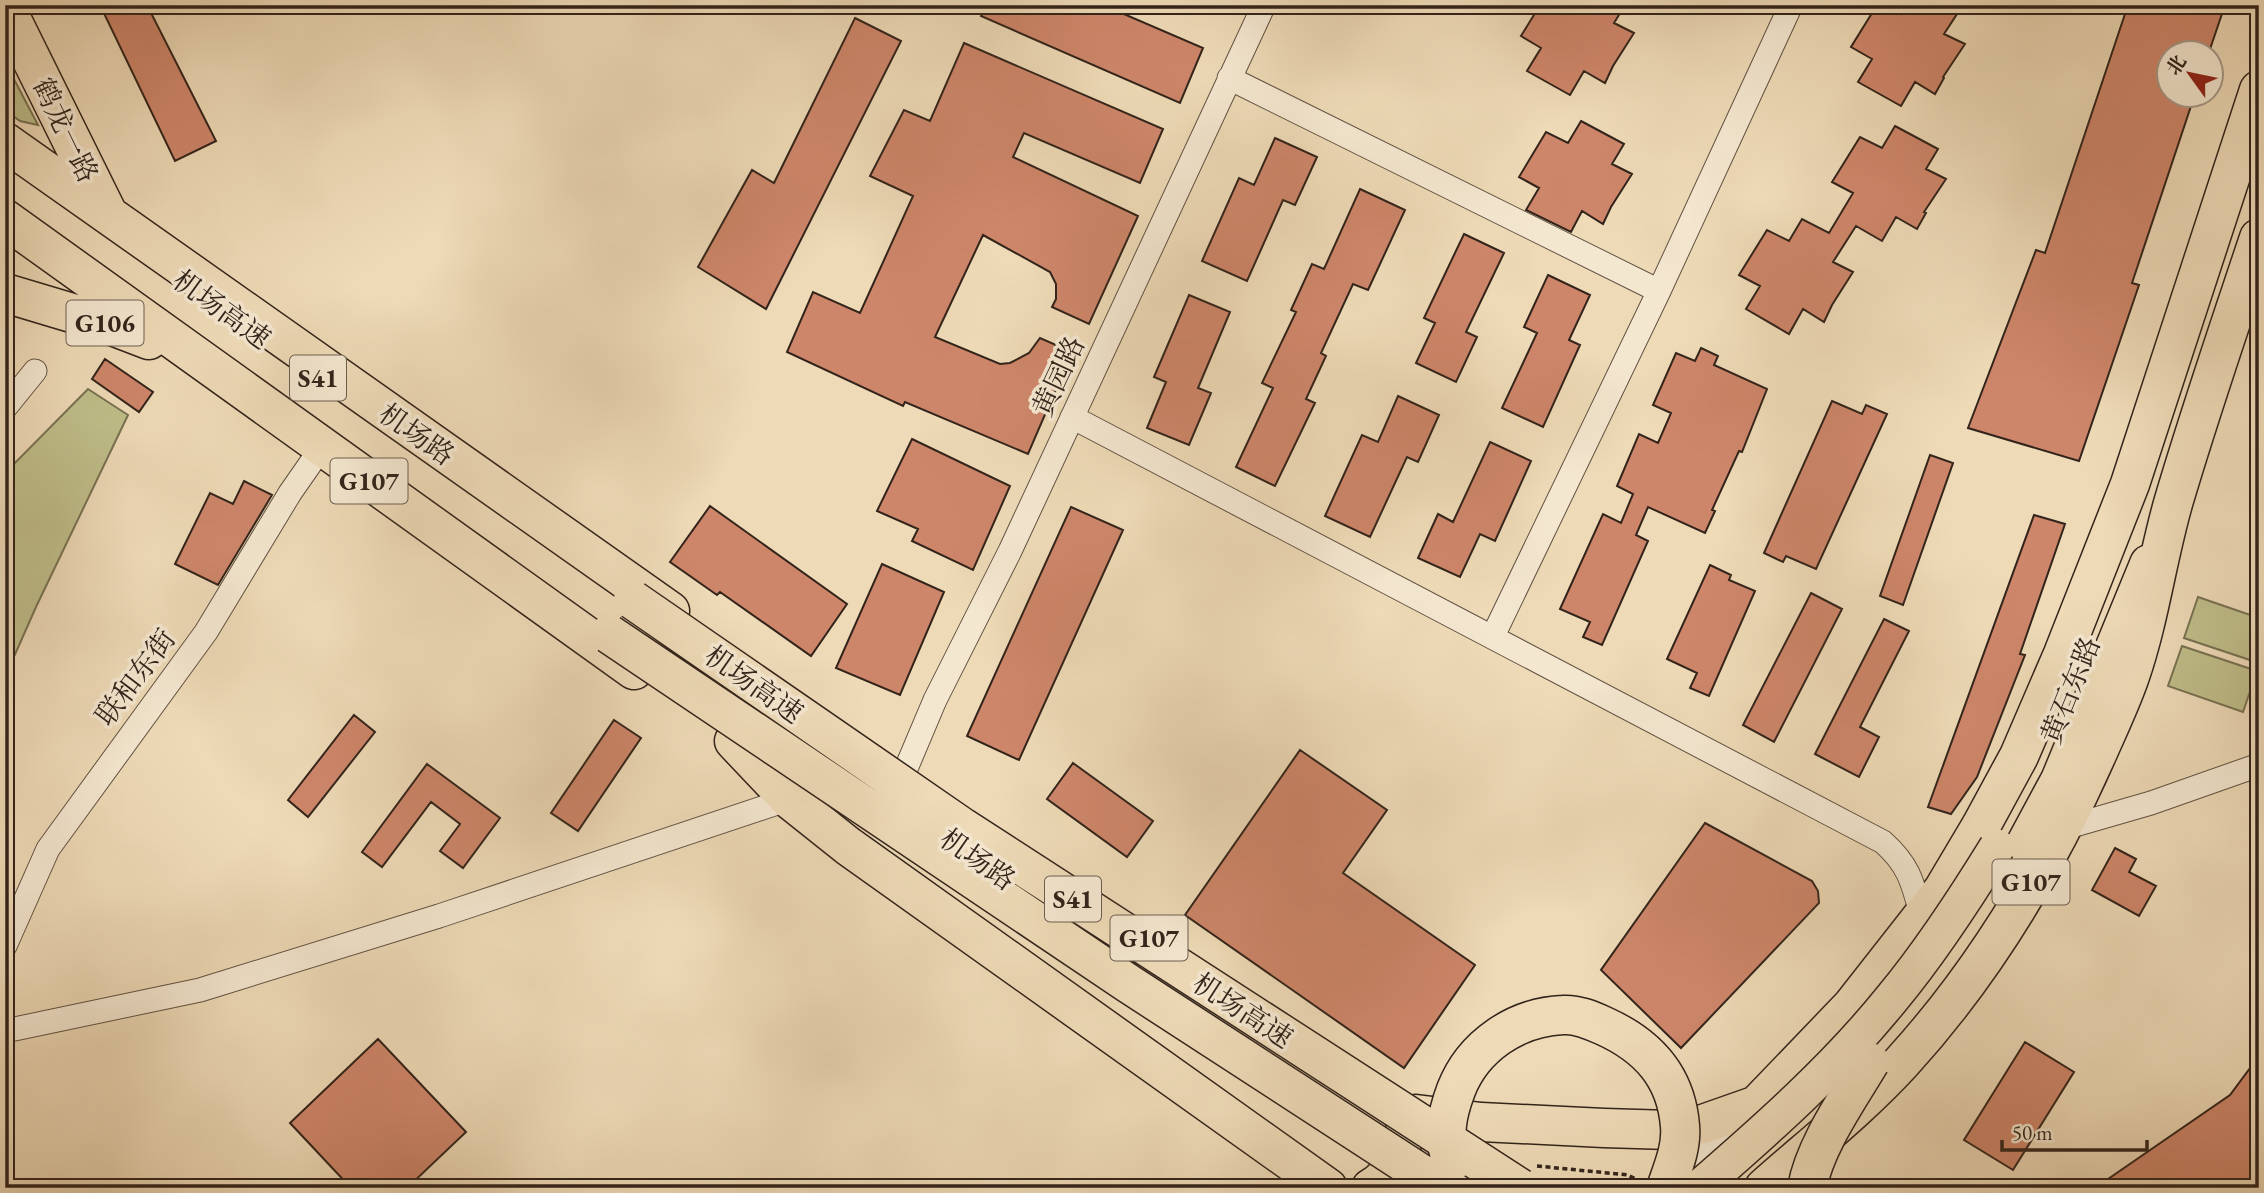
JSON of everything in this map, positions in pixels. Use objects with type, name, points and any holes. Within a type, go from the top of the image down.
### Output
[{"type":"highway","name":"鹤龙一路","points":[[5,6],[109,217]]},
{"type":"highway","name":"黄石东路","points":[[2130,484],[2259,90]]},
{"type":"highway","name":"机场路","points":[[5,142],[762,676],[905,771],[1400,1112]]},
{"type":"highway","name":"机场高速","points":[[5,154],[399,436],[950,819],[1513,1186]]},
{"type":"highway","name":"机场高速","points":[[5,203],[575,610],[707,701],[1118,977],[1443,1188]]},
{"type":"highway","name":"机场路","points":[[5,219],[734,741],[1244,1046],[1454,1188]]},
{"type":"highway","name":"黄石东路","points":[[2174,502],[2259,239]]},
{"type":"highway","name":"G106","points":[[5,293],[102,322],[203,361]]},
{"type":"highway","name":"G107","points":[[1400,1112],[1481,1122],[1670,1130],[1703,1124],[1757,1105],[1852,1006],[1922,917],[1963,858],[2019,756],[2130,484]]},
{"type":"highway","name":"G107","points":[[1764,1188],[1877,1087],[1927,1033],[2007,923],[2061,830],[2129,678],[2147,622],[2174,502]]},
{"type":"highway","name":"机场路","points":[[762,676],[806,732],[840,762],[1081,950],[1396,1188]]},
{"type":"highway","name":"机场路","points":[[734,741],[789,799],[848,846],[1328,1188]]},
{"type":"highway","points":[[1466,1188],[1453,1165],[1446,1132],[1450,1106],[1462,1076],[1477,1055],[1497,1037],[1539,1018],[1565,1014],[1588,1018],[1618,1032],[1640,1046],[1661,1068],[1673,1093],[1680,1127],[1674,1183]]},
{"type":"highway","points":[[1807,1188],[1828,1135],[1870,1062]]},
{"type":"highway","points":[[1757,1105],[1758,1126],[1766,1136],[1788,1148],[1811,1146]]},
{"type":"highway","points":[[1371,1188],[1386,1176],[1396,1161],[1404,1140],[1400,1112]]},
{"type":"main road","name":"黄石东路","points":[[1731,1188],[1809,1121],[1870,1062],[1948,962],[2007,852],[2075,684],[2105,597],[2130,484]]},
{"type":"main road","name":"黄石东路","points":[[1674,1183],[1799,1098],[1875,1019],[1930,950],[1967,897],[2007,852],[2059,779],[2174,502]]},
{"type":"main road","points":[[1674,1183],[1757,1105]]},
{"type":"main road","points":[[1400,1112],[1513,1186]]},
{"type":"street","name":"黄园路","points":[[905,771],[1264,5]]},
{"type":"street","points":[[1493,636],[1659,291],[1791,5]]},
{"type":"street","points":[[1229,78],[1659,291]]},
{"type":"street","points":[[5,408],[35,371]]},
{"type":"street","points":[[1072,417],[1883,842],[1900,857],[1911,878],[1922,917]]},
{"type":"street","name":"联和东街","points":[[5,946],[48,849],[205,632],[322,447]]},
{"type":"street","points":[[2061,830],[2151,803],[2259,765]]},
{"type":"street","points":[[5,1031],[200,990],[452,912],[789,799]]},
{"type":"path","points":[[1513,1186],[1519,1164],[1628,1174],[1674,1183]]},
{"type":"shaded area","points":[[5,62],[38,125],[20,121],[5,110]]},
{"type":"shaded area","points":[[88,389],[128,415],[5,677],[5,469],[12,466]]},
{"type":"shaded area","points":[[2198,597],[2259,618],[2259,663],[2184,638]]},
{"type":"shaded area","points":[[2182,646],[2257,671],[2243,712],[2168,686]]},
{"type":"building","points":[[100,5],[147,5],[216,141],[175,161]]},
{"type":"building","points":[[986,5],[1103,5],[1203,48],[1180,103],[981,16]]},
{"type":"building","points":[[1540,5],[1625,5],[1614,23],[1634,33],[1605,83],[1584,71],[1570,95],[1527,71],[1541,48],[1521,36]]},
{"type":"building","points":[[1877,5],[1884,5],[1901,14],[1905,5],[1941,5],[1957,14],[1944,34],[1965,44],[1935,94],[1915,82],[1901,106],[1858,82],[1872,59],[1851,47]]},
{"type":"building","points":[[2128,5],[2225,5],[2214,38],[2156,38],[2156,108],[2190,108],[2132,283],[2139,285],[2079,461],[1968,428],[2036,250],[2045,253]]},
{"type":"building","points":[[855,18],[901,41],[766,309],[698,267],[752,170],[774,183]]},
{"type":"building","points":[[964,43],[1163,129],[1140,183],[1024,133],[1013,157],[1138,216],[1089,324],[1052,307],[1056,299],[1056,284],[1050,272],[983,235],[935,337],[1000,364],[1010,363],[1029,353],[1040,338],[1072,352],[1028,454],[905,402],[903,406],[787,352],[813,292],[860,313],[913,196],[870,176],[904,110],[930,121]]},
{"type":"building","points":[[1581,121],[1624,144],[1612,164],[1632,174],[1603,224],[1582,211],[1571,232],[1526,210],[1539,188],[1519,177],[1546,132],[1568,143]]},
{"type":"building","points":[[1895,126],[1938,149],[1926,169],[1946,179],[1924,212],[1926,213],[1917,229],[1896,217],[1882,241],[1856,226],[1833,262],[1853,272],[1824,322],[1803,309],[1789,334],[1746,309],[1760,286],[1739,275],[1767,230],[1789,241],[1802,219],[1829,233],[1853,193],[1832,182],[1860,137],[1882,148]]},
{"type":"building","points":[[1275,138],[1317,157],[1295,205],[1283,200],[1247,281],[1202,261],[1239,178],[1254,185]]},
{"type":"building","points":[[1360,189],[1405,210],[1368,290],[1353,284],[1321,353],[1326,356],[1306,399],[1315,403],[1275,486],[1236,467],[1273,388],[1262,383],[1296,312],[1291,310],[1312,264],[1324,269]]},
{"type":"building","points":[[1464,234],[1504,253],[1466,332],[1477,337],[1456,382],[1416,363],[1435,323],[1424,318]]},
{"type":"building","points":[[1548,275],[1590,295],[1569,340],[1580,345],[1543,427],[1502,408],[1537,333],[1524,327]]},
{"type":"building","points":[[1189,295],[1230,312],[1198,388],[1211,393],[1189,445],[1147,428],[1166,382],[1154,377]]},
{"type":"building","points":[[1701,348],[1718,356],[1714,365],[1767,389],[1742,452],[1739,451],[1712,510],[1715,511],[1705,533],[1648,507],[1636,535],[1648,541],[1602,645],[1583,637],[1590,622],[1560,609],[1603,514],[1621,523],[1633,494],[1617,486],[1639,434],[1658,443],[1671,413],[1653,405],[1676,353],[1695,361]]},
{"type":"building","points":[[105,359],[153,392],[139,412],[92,379]]},
{"type":"building","points":[[1398,396],[1439,415],[1418,462],[1407,457],[1370,537],[1325,516],[1362,435],[1378,442]]},
{"type":"building","points":[[1832,401],[1862,414],[1866,405],[1887,414],[1816,569],[1786,556],[1783,562],[1764,553]]},
{"type":"building","points":[[912,439],[1010,486],[973,570],[912,541],[918,529],[877,511]]},
{"type":"building","points":[[1490,442],[1531,461],[1495,541],[1480,534],[1460,577],[1418,558],[1438,514],[1453,522]]},
{"type":"building","points":[[1930,455],[1953,463],[1903,605],[1880,596]]},
{"type":"building","points":[[244,481],[272,495],[218,585],[175,564],[210,493],[233,504]]},
{"type":"building","points":[[710,506],[847,604],[811,656],[720,592],[717,595],[670,562]]},
{"type":"building","points":[[1071,507],[1123,530],[1019,760],[967,736]]},
{"type":"building","points":[[2034,515],[2065,524],[2020,654],[2025,655],[1977,777],[1951,814],[1928,807]]},
{"type":"building","points":[[882,564],[944,592],[900,695],[836,668]]},
{"type":"building","points":[[1710,565],[1731,575],[1729,580],[1755,591],[1709,696],[1690,688],[1697,673],[1667,659]]},
{"type":"building","points":[[1811,593],[1842,609],[1774,742],[1743,725]]},
{"type":"building","points":[[1884,619],[1909,631],[1860,727],[1879,737],[1859,777],[1815,754]]},
{"type":"building","points":[[354,715],[375,732],[308,817],[288,800]]},
{"type":"building","points":[[614,720],[641,738],[578,831],[551,813]]},
{"type":"building","points":[[1300,750],[1387,810],[1343,873],[1475,965],[1404,1068],[1185,915]]},
{"type":"building","points":[[1073,763],[1153,821],[1127,857],[1047,799]]},
{"type":"building","points":[[427,764],[500,818],[463,868],[440,851],[460,824],[431,802],[382,867],[362,852]]},
{"type":"building","points":[[1705,823],[1812,881],[1818,891],[1819,903],[1681,1048],[1601,970]]},
{"type":"building","points":[[2115,848],[2136,859],[2129,872],[2156,886],[2139,916],[2092,890]]},
{"type":"building","points":[[378,1039],[466,1132],[407,1188],[351,1188],[290,1123]]},
{"type":"building","points":[[2025,1042],[2074,1072],[2013,1170],[1964,1140]]},
{"type":"building","points":[[2259,1056],[2259,1188],[2095,1188],[2230,1095]]}]
